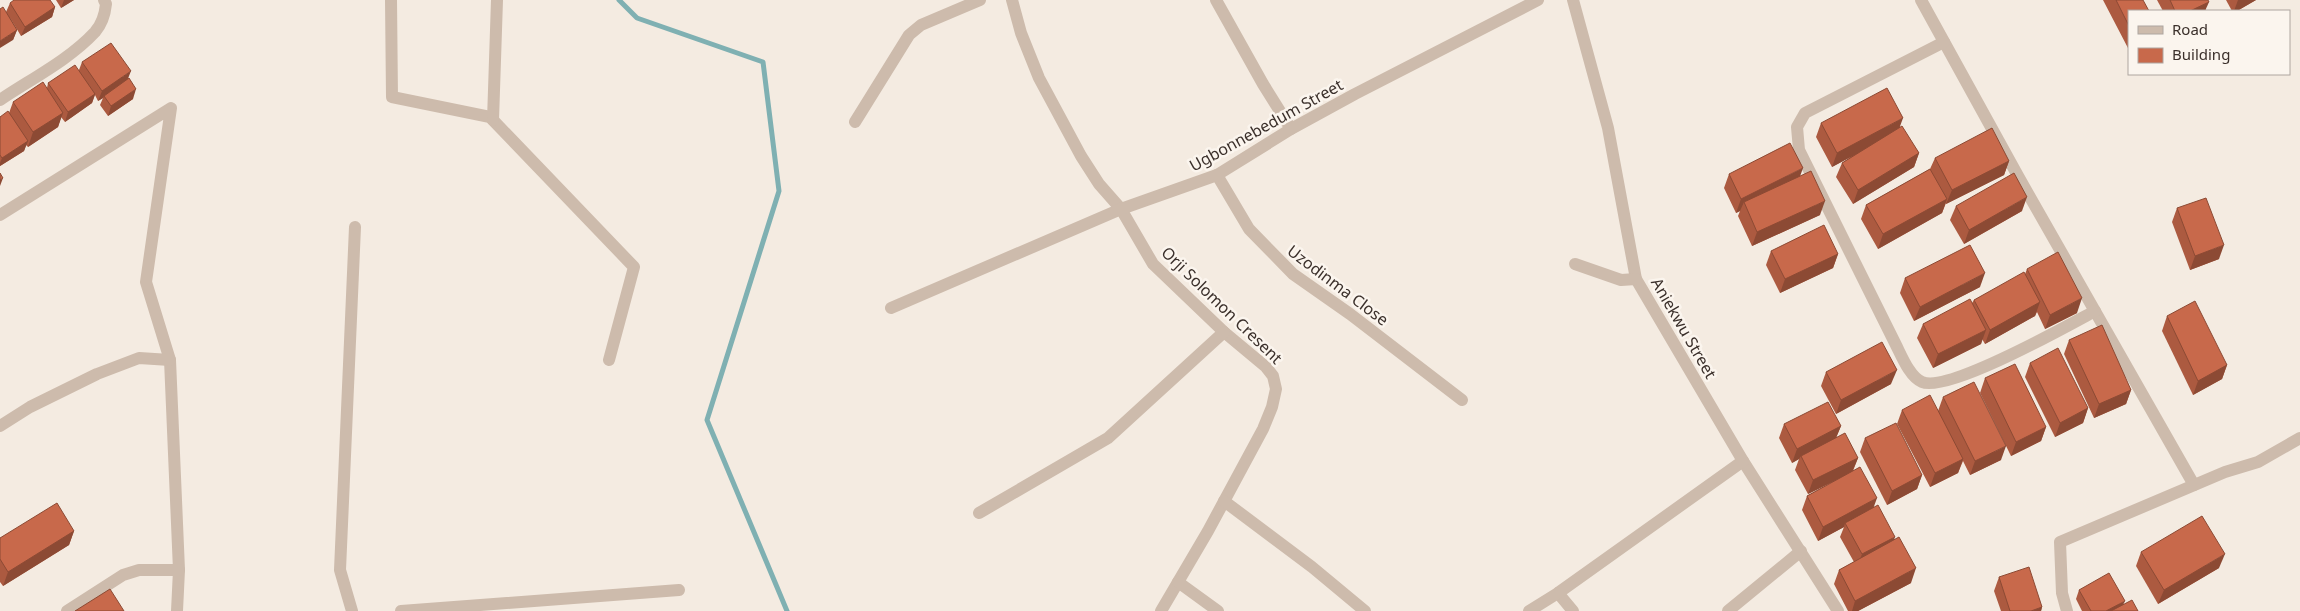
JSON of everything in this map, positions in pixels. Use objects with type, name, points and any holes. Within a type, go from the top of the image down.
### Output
[{"type":"street","points":[[0,100],[76,49],[96,31],[105,15],[106,4],[104,0]]},
{"type":"street","points":[[391,0],[392,97],[490,116],[634,267],[609,360]]},
{"type":"street","points":[[493,120],[497,0]]},
{"type":"street","points":[[854,122],[909,35],[921,26],[980,0]]},
{"type":"street","name":"Orji Solomon Cresent","points":[[1012,0],[1021,33],[1039,78],[1081,156],[1099,184],[1121,209],[1153,264],[1224,332],[1266,367],[1273,376],[1276,389],[1272,407],[1263,429],[1162,611]]},
{"type":"street","points":[[1216,0],[1262,84],[1291,129]]},
{"type":"street","name":"Ugbonnebedum Street","points":[[891,308],[1121,209],[1216,174],[1291,129],[1538,0]]},
{"type":"street","name":"Aniekwu Street","points":[[1573,0],[1608,128],[1636,279],[1743,461],[1802,551],[1838,611]]},
{"type":"street","points":[[1921,0],[2194,485]]},
{"type":"street","points":[[1944,42],[1805,113],[1797,127],[1798,150],[1911,372],[1921,382],[1933,384],[1955,378],[2007,357],[2095,311]]},
{"type":"street","points":[[0,216],[171,108],[146,282],[170,360],[179,570],[177,611]]},
{"type":"street","name":"Uzodinma Close","points":[[1216,174],[1249,230],[1293,274],[1350,314],[1462,400]]},
{"type":"street","points":[[352,611],[340,570],[354,227]]},
{"type":"street","points":[[1575,264],[1621,280],[1636,279]]},
{"type":"street","points":[[979,513],[1108,438],[1224,332]]},
{"type":"street","points":[[0,426],[30,407],[97,374],[139,358],[170,360]]},
{"type":"street","points":[[2067,611],[2062,593],[2060,542],[2225,472],[2258,462],[2300,438]]},
{"type":"street","points":[[1529,611],[1558,593],[1743,461]]},
{"type":"street","points":[[1224,502],[1312,567],[1365,611]]},
{"type":"street","points":[[1728,611],[1802,551]]},
{"type":"street","points":[[67,611],[123,575],[139,570],[179,570]]},
{"type":"street","points":[[1178,582],[1218,611]]},
{"type":"street","points":[[401,611],[679,590]]},
{"type":"street","points":[[1558,593],[1573,611]]},
{"type":"building","points":[[14,0],[50,0],[55,7],[25,27],[10,3]]},
{"type":"building","points":[[2116,0],[2143,0],[2148,10],[2128,10],[2128,24]]},
{"type":"building","points":[[2170,0],[2208,0],[2209,2],[2192,10],[2175,10]]},
{"type":"building","points":[[3,7],[17,30],[0,41],[0,9]]},
{"type":"building","points":[[111,43],[131,71],[102,91],[82,62]]},
{"type":"building","points":[[75,65],[95,94],[68,112],[48,83]]},
{"type":"building","points":[[129,78],[136,89],[111,106],[104,96]]},
{"type":"building","points":[[43,82],[63,113],[33,132],[13,102]]},
{"type":"building","points":[[1887,88],[1903,118],[1837,153],[1821,123]]},
{"type":"building","points":[[8,111],[28,141],[2,158],[0,155],[0,117]]},
{"type":"building","points":[[1902,126],[1919,153],[1858,190],[1842,163]]},
{"type":"building","points":[[1992,128],[2009,161],[1952,190],[1935,158]]},
{"type":"building","points":[[1790,143],[1803,168],[1741,199],[1729,174]]},
{"type":"building","points":[[1930,169],[1947,199],[1883,234],[1866,205]]},
{"type":"building","points":[[1811,171],[1825,201],[1757,232],[1744,202]]},
{"type":"building","points":[[2014,173],[2027,197],[1969,230],[1956,206]]},
{"type":"building","points":[[2206,198],[2224,245],[2195,256],[2177,208]]},
{"type":"building","points":[[1824,225],[1838,254],[1785,279],[1771,251]]},
{"type":"building","points":[[1970,245],[1985,273],[1920,307],[1905,278]]},
{"type":"building","points":[[2058,252],[2082,298],[2050,315],[2027,269]]},
{"type":"building","points":[[2024,272],[2040,302],[1990,330],[1974,300]]},
{"type":"building","points":[[1970,299],[1986,330],[1938,354],[1923,324]]},
{"type":"building","points":[[2195,301],[2227,365],[2198,381],[2167,316]]},
{"type":"building","points":[[2102,325],[2131,390],[2099,404],[2069,340]]},
{"type":"building","points":[[1882,342],[1897,370],[1841,400],[1826,372]]},
{"type":"building","points":[[2058,348],[2088,408],[2060,423],[2030,363]]},
{"type":"building","points":[[2015,364],[2046,427],[2016,442],[1985,378]]},
{"type":"building","points":[[1974,382],[2006,446],[1975,461],[1943,397]]},
{"type":"building","points":[[1930,395],[1963,459],[1935,473],[1902,410]]},
{"type":"building","points":[[1828,402],[1841,426],[1797,449],[1784,424]]},
{"type":"building","points":[[1896,423],[1922,475],[1892,491],[1865,438]]},
{"type":"building","points":[[1845,433],[1858,458],[1813,480],[1801,456]]},
{"type":"building","points":[[1860,467],[1877,498],[1823,527],[1807,496]]},
{"type":"building","points":[[57,503],[74,531],[8,572],[0,559],[0,538]]},
{"type":"building","points":[[1878,505],[1895,537],[1862,554],[1845,523]]},
{"type":"building","points":[[2202,516],[2225,554],[2164,590],[2141,552]]},
{"type":"building","points":[[1899,537],[1916,568],[1855,601],[1839,570]]},
{"type":"building","points":[[2029,567],[2042,607],[2031,611],[2010,611],[1999,577]]},
{"type":"building","points":[[2109,573],[2125,601],[2106,611],[2091,611],[2079,590]]},
{"type":"building","points":[[110,589],[124,611],[75,611]]},
{"type":"building","points":[[2132,600],[2138,611],[2111,611]]},
{"type":"waterway","points":[[619,0],[637,18],[763,62],[779,191],[707,420],[787,611]]}]
